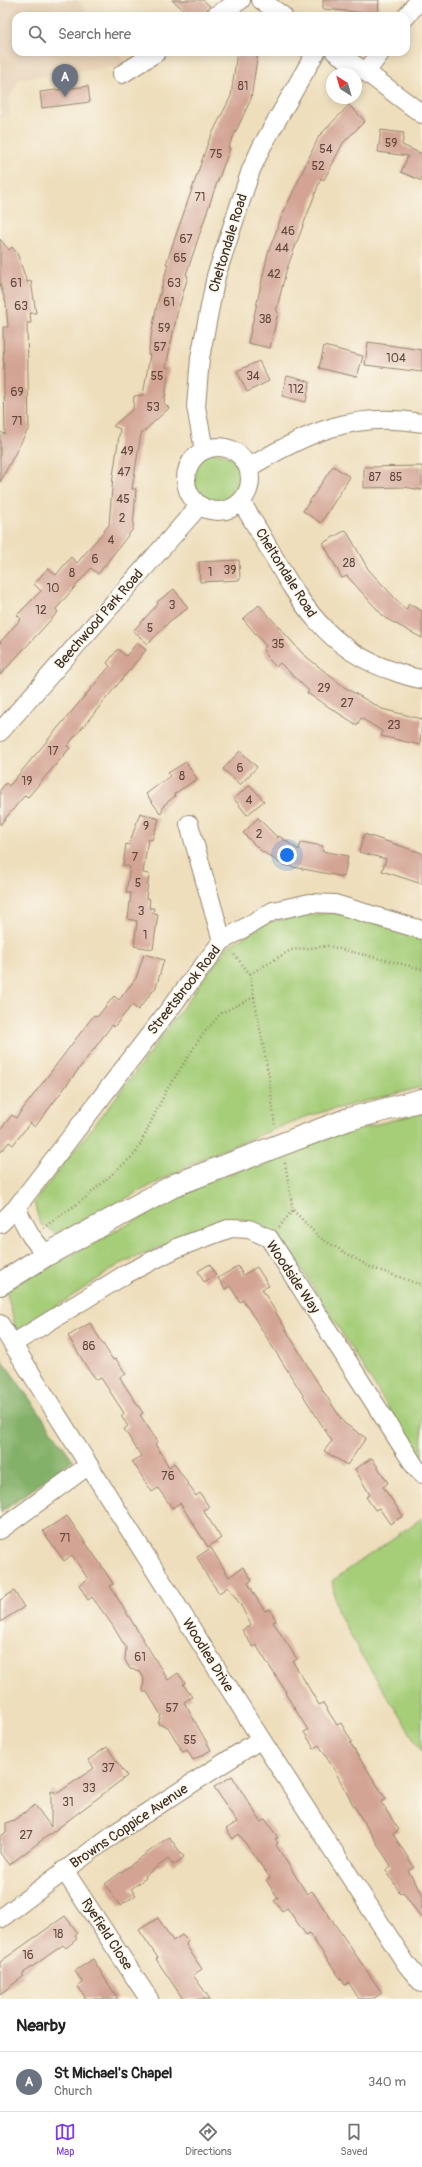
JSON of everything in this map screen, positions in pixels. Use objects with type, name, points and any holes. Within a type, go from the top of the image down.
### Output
[{"type":"main road","points":[[0,1284],[46,1255],[177,1184],[282,1143],[349,1119],[422,1100]]},
{"type":"street","points":[[222,12],[241,0]]},
{"type":"street","points":[[261,0],[278,12]]},
{"type":"street","points":[[410,12],[419,0]]},
{"type":"street","points":[[122,74],[151,56]]},
{"type":"street","name":"Cheltondale Road","points":[[204,450],[196,407],[200,358],[216,276],[251,170],[262,146],[314,56]]},
{"type":"street","points":[[341,56],[366,72],[422,114]]},
{"type":"street","points":[[366,72],[378,56]]},
{"type":"street","points":[[248,468],[286,445],[309,434],[362,419],[422,423]]},
{"type":"street","points":[[212,447],[230,449],[244,460],[248,468],[250,475],[248,490],[241,502],[232,509],[221,512],[210,511],[200,506],[188,494],[186,477],[191,461],[204,450],[212,447]]},
{"type":"street","name":"Cheltondale Road","points":[[241,502],[299,598],[325,631],[355,655],[373,665],[422,679]]},
{"type":"street","name":"Beechwood Park Road","points":[[0,732],[200,506]]},
{"type":"street","points":[[189,824],[222,941]]},
{"type":"street","name":"Streetsbrook Road","points":[[0,1224],[16,1208],[222,941],[273,911],[310,903],[335,904],[422,930]]},
{"type":"street","points":[[16,1208],[31,1236],[46,1255]]},
{"type":"street","name":"Woodside Way","points":[[14,1343],[126,1274],[179,1247],[232,1228],[250,1229],[269,1238],[416,1468],[422,1474]]},
{"type":"street","name":"Woodlea Drive","points":[[0,1324],[14,1343],[88,1465],[261,1739],[407,1965],[422,1983]]},
{"type":"street","points":[[0,1530],[88,1465]]},
{"type":"street","name":"Browns Coppice Avenue","points":[[0,1919],[115,1833],[261,1739]]},
{"type":"street","name":"Ryefield Close","points":[[64,1870],[149,1999]]},
{"type":"path","points":[[222,941],[250,974],[269,1077],[274,1126],[282,1143],[293,1210],[320,1238],[370,1267],[422,1285]]},
{"type":"path","points":[[250,974],[291,950],[328,946],[422,969]]},
{"type":"path","points":[[31,1236],[84,1199],[136,1153],[166,1091],[200,1038],[221,1013],[254,997]]},
{"type":"path","points":[[269,1238],[293,1210]]},
{"type":"shaded area","points":[[0,0],[78,0],[87,12],[12,12],[12,56],[121,56],[128,65],[19,79],[9,98],[10,115],[0,118]]},
{"type":"green space","points":[[216,453],[226,455],[234,460],[239,468],[241,478],[239,488],[234,496],[226,501],[216,503],[206,501],[198,496],[193,488],[191,478],[193,468],[198,460],[206,455]]},
{"type":"green space","points":[[332,913],[355,916],[422,938],[422,1087],[307,1116],[208,1156],[57,1234],[40,1224],[34,1202],[131,1078],[228,946],[269,922],[303,915]]},
{"type":"green space","points":[[422,1113],[422,1462],[287,1245],[252,1223],[217,1223],[120,1264],[17,1333],[6,1290],[205,1183],[337,1134]]},
{"type":"green space","points":[[0,1357],[73,1460],[0,1513]]},
{"type":"green space","points":[[422,1518],[422,1752],[359,1651],[337,1610],[332,1581]]},
{"type":"building","points":[[172,0],[203,0],[210,6],[205,12],[186,12]]},
{"type":"building","points":[[323,0],[379,0],[378,12],[356,12],[323,9]]},
{"type":"building","points":[[236,56],[257,56],[251,99],[228,148],[230,148],[186,275],[188,276],[177,314],[166,367],[169,368],[164,403],[169,408],[141,434],[132,489],[136,489],[133,529],[98,574],[91,568],[56,609],[58,612],[0,675],[0,642],[21,619],[17,615],[41,591],[34,584],[48,568],[56,575],[71,557],[77,563],[109,525],[113,476],[120,429],[113,426],[133,409],[134,396],[143,395],[150,355],[148,354],[156,309],[168,264],[166,264],[209,140],[231,96]]},
{"type":"building","points":[[88,86],[90,102],[42,108],[40,92]]},
{"type":"building","points":[[349,105],[365,121],[343,143],[324,180],[321,178],[286,271],[276,312],[278,312],[270,348],[248,343],[268,253],[281,218],[319,136]]},
{"type":"building","points":[[381,130],[404,133],[402,145],[422,154],[422,181],[401,172],[408,156],[378,152]]},
{"type":"building","points":[[0,239],[9,250],[12,247],[17,253],[27,282],[31,281],[36,313],[30,313],[31,323],[27,323],[29,431],[27,431],[0,482],[0,432],[5,434],[3,327],[8,327],[6,303],[0,284]]},
{"type":"building","points":[[368,342],[422,350],[422,372],[365,365]]},
{"type":"building","points":[[324,346],[363,356],[357,377],[319,368]]},
{"type":"building","points":[[259,361],[269,381],[247,392],[237,371]]},
{"type":"building","points":[[287,376],[310,382],[306,402],[282,396]]},
{"type":"building","points":[[333,466],[350,477],[321,523],[303,511]]},
{"type":"building","points":[[422,466],[422,490],[404,487],[364,488],[364,467]]},
{"type":"building","points":[[346,530],[368,569],[406,610],[409,604],[422,611],[422,638],[385,618],[347,576],[342,578],[323,543]]},
{"type":"building","points":[[239,560],[240,580],[200,582],[199,562]]},
{"type":"building","points":[[174,589],[188,608],[170,621],[148,644],[133,631],[158,604],[157,602]]},
{"type":"building","points":[[259,605],[303,654],[344,687],[382,709],[422,719],[420,745],[381,736],[382,731],[361,718],[357,725],[307,693],[309,691],[280,663],[276,667],[266,656],[263,649],[266,646],[243,619]]},
{"type":"building","points":[[137,643],[146,650],[67,746],[70,748],[28,797],[25,795],[0,825],[0,790],[6,783],[9,786],[110,666],[107,663],[118,649],[126,656]]},
{"type":"building","points":[[240,751],[257,767],[240,785],[223,769]]},
{"type":"building","points":[[186,762],[197,779],[174,794],[175,796],[164,805],[161,814],[146,794],[170,776],[168,773]]},
{"type":"building","points":[[250,785],[264,801],[247,815],[234,799]]},
{"type":"building","points":[[140,813],[159,819],[152,840],[148,839],[143,873],[149,874],[146,898],[150,899],[149,908],[154,908],[153,913],[158,914],[153,949],[134,946],[137,921],[128,919],[131,893],[126,893],[130,867],[123,865],[126,844],[129,845]]},
{"type":"building","points":[[258,818],[278,838],[279,836],[299,850],[301,842],[323,846],[322,851],[348,856],[344,877],[283,865],[260,850],[243,833]]},
{"type":"building","points":[[364,834],[422,853],[422,884],[382,871],[386,859],[359,852]]},
{"type":"building","points":[[144,954],[164,960],[156,987],[138,1010],[132,1005],[114,1027],[112,1025],[35,1127],[30,1123],[13,1145],[9,1142],[0,1153],[0,1130],[12,1115],[16,1118],[94,1015],[97,1017],[114,996],[119,1000],[136,978]]},
{"type":"building","points":[[210,1264],[216,1275],[204,1282],[198,1271]]},
{"type":"building","points":[[238,1266],[243,1275],[257,1267],[269,1286],[262,1289],[314,1377],[344,1423],[366,1438],[347,1465],[324,1451],[332,1441],[243,1300],[240,1302],[230,1286],[225,1289],[218,1278]]},
{"type":"building","points":[[90,1323],[113,1360],[116,1359],[126,1374],[120,1377],[143,1413],[140,1415],[158,1442],[155,1444],[169,1467],[174,1463],[196,1496],[200,1493],[209,1507],[203,1510],[221,1538],[208,1547],[180,1503],[172,1508],[158,1488],[152,1492],[132,1461],[141,1456],[124,1429],[128,1426],[121,1416],[124,1413],[101,1378],[97,1380],[88,1369],[68,1336]]},
{"type":"building","points":[[372,1458],[388,1483],[383,1487],[403,1516],[390,1524],[379,1508],[375,1510],[366,1497],[370,1495],[355,1469]]},
{"type":"building","points":[[67,1516],[113,1584],[110,1586],[168,1680],[178,1673],[185,1683],[183,1684],[192,1697],[184,1702],[211,1750],[193,1760],[187,1750],[183,1752],[168,1727],[158,1724],[161,1715],[147,1692],[143,1692],[144,1679],[140,1671],[130,1669],[125,1660],[126,1648],[113,1626],[92,1597],[88,1600],[79,1585],[88,1579],[72,1555],[64,1561],[43,1531]]},
{"type":"building","points":[[211,1548],[229,1577],[243,1567],[252,1580],[248,1583],[258,1601],[265,1611],[270,1609],[276,1621],[273,1622],[297,1659],[293,1662],[319,1705],[323,1703],[337,1725],[341,1723],[352,1742],[350,1743],[386,1799],[381,1802],[399,1830],[393,1834],[414,1867],[408,1871],[422,1893],[422,1919],[403,1892],[400,1893],[386,1870],[391,1866],[352,1803],[335,1771],[319,1745],[314,1748],[304,1732],[308,1730],[285,1693],[286,1692],[256,1645],[253,1647],[242,1630],[251,1625],[240,1604],[228,1587],[219,1593],[207,1576],[197,1557]]},
{"type":"building","points":[[14,1591],[24,1607],[0,1622],[0,1600]]},
{"type":"building","points":[[107,1747],[127,1776],[9,1865],[0,1853],[0,1837],[6,1832],[6,1823],[14,1820],[35,1805],[51,1827],[51,1791],[58,1793],[94,1768],[88,1760]]},
{"type":"building","points":[[232,1776],[261,1822],[265,1819],[278,1838],[275,1839],[278,1843],[276,1845],[307,1894],[312,1891],[382,1993],[373,1999],[359,1999],[349,1983],[345,1985],[309,1933],[306,1935],[287,1908],[282,1911],[274,1901],[278,1898],[266,1880],[270,1878],[239,1834],[233,1839],[226,1829],[237,1822],[214,1787]]},
{"type":"building","points":[[169,1837],[184,1857],[173,1865],[168,1859],[145,1876],[146,1878],[131,1889],[136,1895],[120,1906],[105,1884]]},
{"type":"building","points":[[65,1916],[78,1933],[75,1936],[77,1939],[66,1948],[63,1945],[22,1974],[24,1976],[0,1994],[0,1962]]},
{"type":"building","points":[[158,1918],[173,1941],[182,1935],[188,1941],[186,1945],[202,1969],[193,1975],[210,1999],[183,1999],[156,1959],[158,1958],[139,1930]]},
{"type":"building","points":[[93,1959],[118,1999],[86,1999],[78,1986],[83,1983],[75,1971]]},
{"type":"place","name":"St Michael's Chapel","points":[[65,97]]}]
